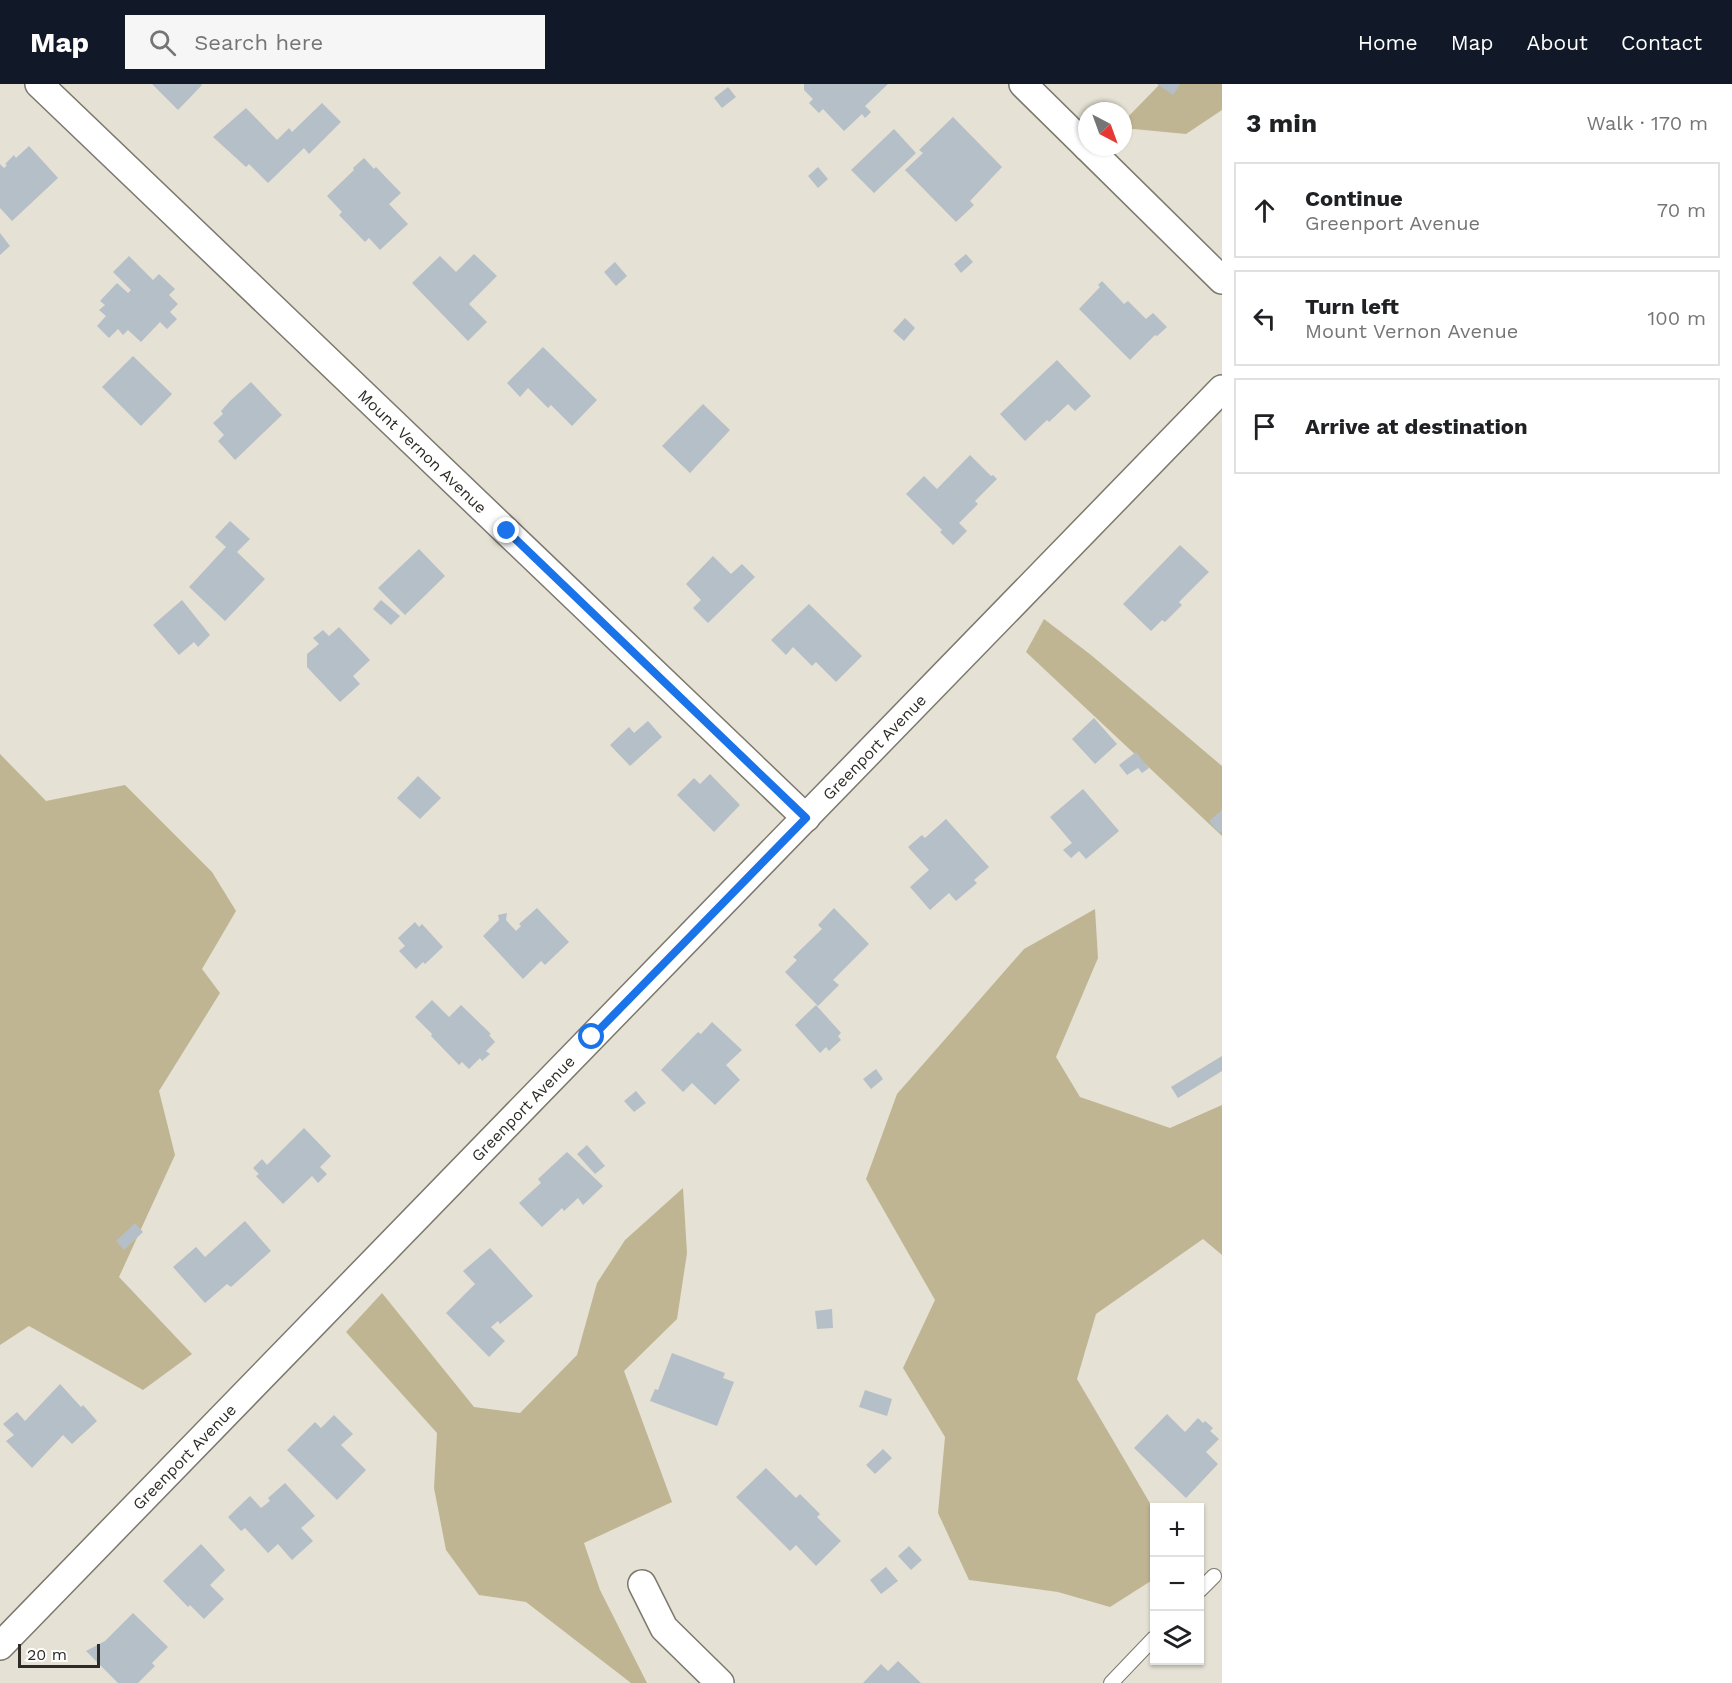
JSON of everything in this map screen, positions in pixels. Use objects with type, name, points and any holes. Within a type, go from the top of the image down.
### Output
[{"type":"street","name":"Mount Vernon Avenue","points":[[39,84],[806,818]]},
{"type":"street","points":[[1023,84],[1078,138]]},
{"type":"street","points":[[1096,156],[1222,280]]},
{"type":"street","name":"Greenport Avenue","points":[[0,1646],[1222,390]]},
{"type":"street","points":[[642,1584],[664,1628],[720,1683]]},
{"type":"lane","points":[[1204,1586],[1214,1576]]},
{"type":"lane","points":[[1111,1683],[1150,1643]]},
{"type":"shaded area","points":[[1160,84],[1222,84],[1222,110],[1186,134],[1132,129],[1132,113]]},
{"type":"shaded area","points":[[1044,619],[1091,655],[1222,766],[1222,836],[1026,652]]},
{"type":"shaded area","points":[[0,754],[46,801],[125,785],[212,872],[236,911],[202,969],[220,993],[159,1091],[175,1155],[119,1277],[192,1354],[143,1390],[29,1326],[0,1345]]},
{"type":"shaded area","points":[[1095,909],[1098,958],[1056,1057],[1080,1097],[1170,1128],[1222,1105],[1222,1255],[1203,1239],[1096,1314],[1077,1379],[1150,1503],[1150,1582],[1110,1607],[1058,1592],[969,1580],[938,1513],[945,1437],[903,1368],[935,1300],[866,1179],[897,1094],[1024,949]]},
{"type":"shaded area","points":[[683,1188],[687,1253],[677,1319],[624,1371],[672,1502],[584,1543],[600,1590],[647,1683],[631,1683],[526,1602],[479,1595],[446,1550],[434,1488],[437,1433],[346,1332],[382,1293],[474,1407],[520,1413],[577,1355],[597,1283],[625,1240]]},
{"type":"building","points":[[152,84],[201,84],[202,85],[178,110]]},
{"type":"building","points":[[804,84],[888,84],[865,106],[871,112],[865,118],[862,114],[844,131],[823,109],[819,113],[809,103],[813,99],[804,90]]},
{"type":"building","points":[[1157,84],[1180,84],[1173,95]]},
{"type":"building","points":[[728,87],[736,97],[722,108],[714,98]]},
{"type":"building","points":[[322,103],[341,122],[309,154],[304,148],[268,183],[249,164],[246,167],[213,137],[246,108],[277,140],[289,128],[292,132]]},
{"type":"building","points":[[953,117],[1002,167],[970,201],[974,205],[956,222],[905,170],[923,153],[919,150]]},
{"type":"building","points":[[894,129],[916,153],[874,193],[851,170]]},
{"type":"building","points":[[29,146],[58,178],[12,221],[0,208],[0,164],[4,168],[14,155],[16,158]]},
{"type":"building","points":[[364,158],[401,193],[389,204],[408,224],[380,250],[369,238],[365,242],[339,215],[342,212],[327,196]]},
{"type":"building","points":[[818,167],[828,179],[818,188],[808,176]]},
{"type":"building","points":[[0,233],[10,246],[0,255]]},
{"type":"building","points":[[474,254],[497,276],[469,304],[487,322],[468,341],[412,283],[440,256],[456,272]]},
{"type":"building","points":[[966,254],[973,262],[961,273],[954,264]]},
{"type":"building","points":[[129,256],[153,280],[159,274],[175,289],[169,295],[178,304],[170,312],[177,319],[167,329],[160,322],[141,342],[128,330],[123,335],[118,329],[109,338],[97,326],[106,316],[99,310],[105,305],[100,301],[117,283],[128,293],[131,290],[113,272]]},
{"type":"building","points":[[615,262],[627,276],[616,286],[604,272]]},
{"type":"building","points":[[1102,281],[1124,304],[1128,301],[1146,319],[1153,313],[1167,327],[1157,336],[1155,335],[1130,360],[1079,309],[1100,287],[1098,285]]},
{"type":"building","points":[[905,318],[915,328],[904,341],[893,331]]},
{"type":"building","points":[[543,347],[597,400],[572,426],[551,405],[548,408],[528,388],[520,397],[507,383]]},
{"type":"building","points":[[133,356],[172,394],[141,426],[102,387]]},
{"type":"building","points":[[1057,360],[1091,396],[1075,411],[1068,404],[1025,441],[1000,414]]},
{"type":"building","points":[[251,382],[282,415],[235,460],[218,441],[224,435],[213,423],[223,414],[221,411],[230,401]]},
{"type":"building","points":[[703,404],[730,430],[690,473],[662,446]]},
{"type":"building","points":[[970,455],[997,479],[975,501],[978,504],[959,523],[967,531],[953,545],[940,532],[942,530],[906,494],[924,476],[937,489]]},
{"type":"building","points":[[230,521],[250,539],[237,552],[265,579],[225,621],[189,587],[226,547],[215,537]]},
{"type":"building","points":[[1180,545],[1209,572],[1179,602],[1182,605],[1165,622],[1162,620],[1151,631],[1123,604]]},
{"type":"building","points":[[419,549],[445,576],[405,615],[378,588]]},
{"type":"building","points":[[713,556],[731,574],[742,564],[755,577],[708,623],[693,608],[701,600],[686,584]]},
{"type":"building","points":[[182,600],[210,635],[198,647],[194,642],[179,655],[153,625]]},
{"type":"building","points":[[381,600],[400,616],[391,625],[373,609]]},
{"type":"building","points":[[809,604],[862,656],[836,682],[816,662],[812,666],[793,647],[786,655],[771,640]]},
{"type":"building","points":[[339,627],[370,660],[353,676],[360,684],[340,702],[307,667],[307,654],[319,644],[313,638],[323,630],[329,636]]},
{"type":"building","points":[[1094,718],[1117,744],[1095,764],[1072,739]]},
{"type":"building","points":[[648,721],[662,737],[630,766],[610,745],[629,727],[634,733]]},
{"type":"building","points":[[1136,752],[1149,768],[1142,773],[1138,768],[1127,775],[1119,765]]},
{"type":"building","points":[[710,774],[740,805],[714,832],[677,795],[694,778],[700,784]]},
{"type":"building","points":[[418,776],[441,798],[420,819],[397,798]]},
{"type":"building","points":[[1083,789],[1119,831],[1086,859],[1079,851],[1071,858],[1063,850],[1072,843],[1050,817]]},
{"type":"building","points":[[1222,810],[1222,831],[1219,833],[1209,821]]},
{"type":"building","points":[[946,819],[989,867],[974,880],[977,883],[956,901],[949,893],[930,910],[910,887],[929,870],[908,847],[922,835],[925,838]]},
{"type":"building","points":[[537,908],[569,942],[545,965],[541,961],[523,979],[483,936],[499,920],[498,915],[507,913],[506,920],[516,931],[521,926],[519,924]]},
{"type":"building","points":[[834,908],[869,944],[833,980],[839,985],[818,1006],[785,972],[797,960],[793,957],[822,929],[818,925]]},
{"type":"building","points":[[415,922],[419,927],[422,924],[443,947],[425,964],[423,962],[416,969],[399,951],[405,946],[398,938]]},
{"type":"building","points":[[432,1000],[449,1017],[461,1005],[491,1034],[489,1035],[495,1042],[486,1051],[490,1054],[482,1061],[480,1058],[469,1069],[462,1062],[459,1065],[415,1017]]},
{"type":"building","points":[[816,1005],[841,1033],[838,1036],[841,1040],[829,1051],[826,1047],[820,1053],[795,1025]]},
{"type":"building","points":[[712,1022],[742,1050],[726,1065],[740,1080],[715,1105],[692,1083],[683,1092],[661,1070],[698,1032],[701,1034]]},
{"type":"building","points":[[1222,1056],[1222,1071],[1178,1098],[1171,1087]]},
{"type":"building","points":[[876,1069],[883,1079],[871,1089],[863,1079]]},
{"type":"building","points":[[636,1091],[646,1103],[634,1112],[624,1101]]},
{"type":"building","points":[[304,1128],[331,1156],[320,1167],[327,1174],[318,1183],[312,1176],[283,1204],[256,1176],[259,1174],[253,1168],[262,1159],[267,1165]]},
{"type":"building","points":[[587,1145],[605,1166],[595,1174],[577,1154]]},
{"type":"building","points":[[567,1152],[603,1186],[583,1205],[578,1198],[564,1211],[562,1208],[542,1227],[519,1203],[541,1183],[538,1179]]},
{"type":"building","points":[[245,1221],[271,1251],[231,1287],[227,1284],[205,1303],[173,1267],[196,1247],[205,1257]]},
{"type":"building","points":[[135,1223],[143,1232],[124,1250],[116,1241]]},
{"type":"building","points":[[490,1248],[533,1296],[500,1324],[498,1321],[491,1327],[505,1341],[489,1357],[446,1313],[475,1284],[463,1271]]},
{"type":"building","points":[[832,1309],[833,1328],[817,1329],[815,1311]]},
{"type":"building","points":[[672,1353],[725,1373],[723,1378],[734,1382],[717,1426],[650,1401],[655,1389],[658,1390]]},
{"type":"building","points":[[60,1384],[97,1421],[72,1444],[63,1435],[32,1468],[6,1441],[14,1435],[3,1424],[17,1412],[25,1421]]},
{"type":"building","points":[[865,1390],[892,1399],[887,1416],[859,1407]]},
{"type":"building","points":[[1167,1414],[1185,1432],[1198,1418],[1203,1423],[1205,1421],[1213,1428],[1210,1431],[1219,1439],[1206,1452],[1218,1464],[1186,1498],[1134,1448]]},
{"type":"building","points":[[334,1415],[353,1434],[341,1445],[366,1470],[337,1500],[287,1450],[315,1422],[321,1428]]},
{"type":"building","points":[[883,1449],[892,1458],[875,1474],[866,1465]]},
{"type":"building","points":[[766,1468],[796,1498],[800,1494],[820,1514],[817,1517],[841,1541],[816,1566],[796,1545],[790,1551],[736,1497]]},
{"type":"building","points":[[285,1483],[315,1516],[301,1528],[313,1541],[292,1560],[278,1544],[268,1553],[245,1528],[241,1531],[228,1517],[250,1496],[261,1508],[270,1501],[268,1498]]},
{"type":"building","points":[[201,1544],[225,1570],[210,1585],[224,1599],[204,1619],[190,1605],[188,1607],[163,1581]]},
{"type":"building","points":[[909,1546],[922,1560],[911,1570],[898,1556]]},
{"type":"building","points":[[886,1567],[898,1581],[881,1594],[870,1580]]},
{"type":"building","points":[[133,1613],[168,1647],[152,1663],[155,1666],[138,1683],[118,1683],[86,1651],[105,1641]]},
{"type":"building","points":[[898,1661],[921,1683],[863,1683],[881,1664],[888,1671]]},
{"type":"route","points":[[507,531],[806,818],[592,1037]]}]
